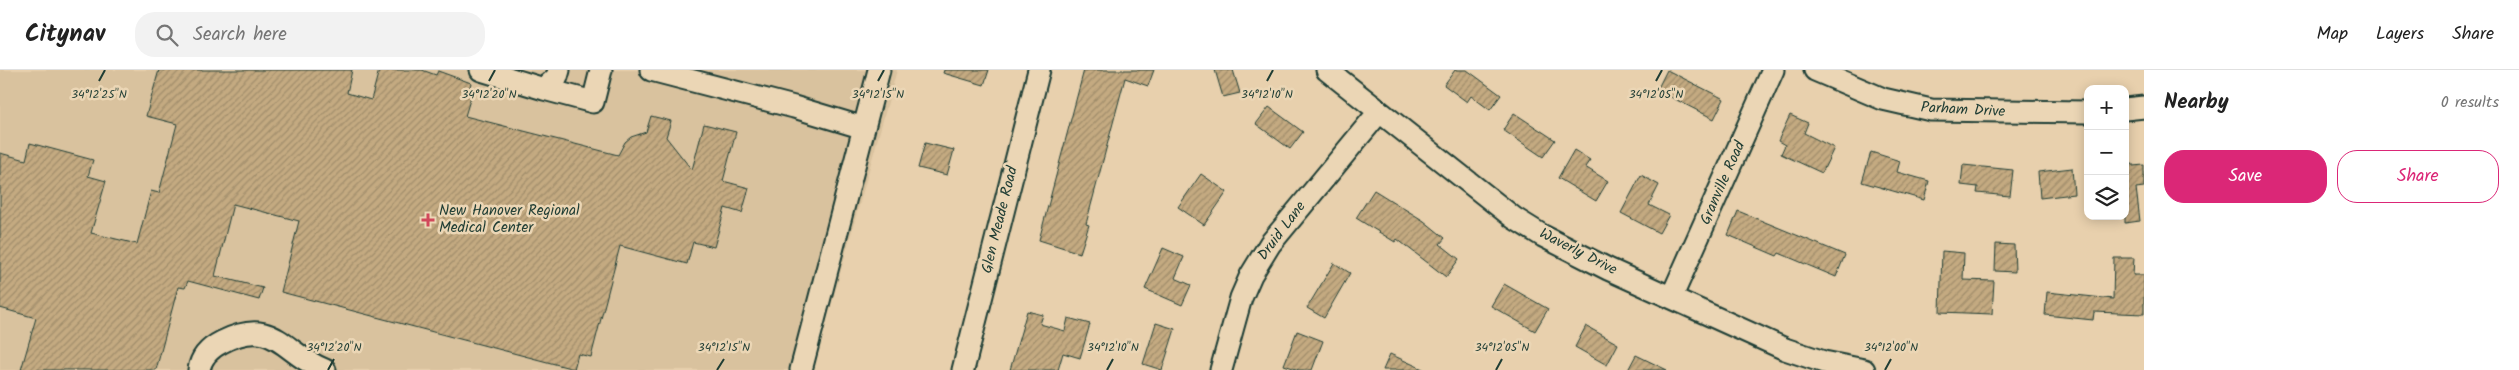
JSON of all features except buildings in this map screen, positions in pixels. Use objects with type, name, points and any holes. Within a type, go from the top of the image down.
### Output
[{"type":"street","points":[[481,70],[593,102],[601,70]]},
{"type":"street","points":[[544,89],[557,78],[559,70]]},
{"type":"street","points":[[651,70],[794,107],[864,128]]},
{"type":"street","points":[[801,370],[879,70]]},
{"type":"street","name":"Glen Meade Road","points":[[963,370],[1039,70]]},
{"type":"street","name":"Waverly Drive","points":[[1327,70],[1514,218],[1543,236],[1608,269],[1672,296],[1785,349],[1824,362],[1864,370]]},
{"type":"street","name":"Granville Road","points":[[1672,296],[1773,70]]},
{"type":"street","name":"Parham Drive","points":[[1816,70],[1883,98],[1931,110],[2084,112]]},
{"type":"street","points":[[2129,109],[2144,107]]},
{"type":"street","name":"Druid Lane","points":[[1221,370],[1241,298],[1251,275],[1270,244],[1379,112]]},
{"type":"street","points":[[199,370],[200,363],[210,348],[238,334],[261,333],[278,338],[315,366],[325,370]]},
{"type":"shaded area","name":"New Hanover Regional Medical Center","points":[[0,70],[897,70],[813,370],[0,370]]},
{"type":"place","name":"New Hanover Regional Medical Center","points":[[428,220]]}]
